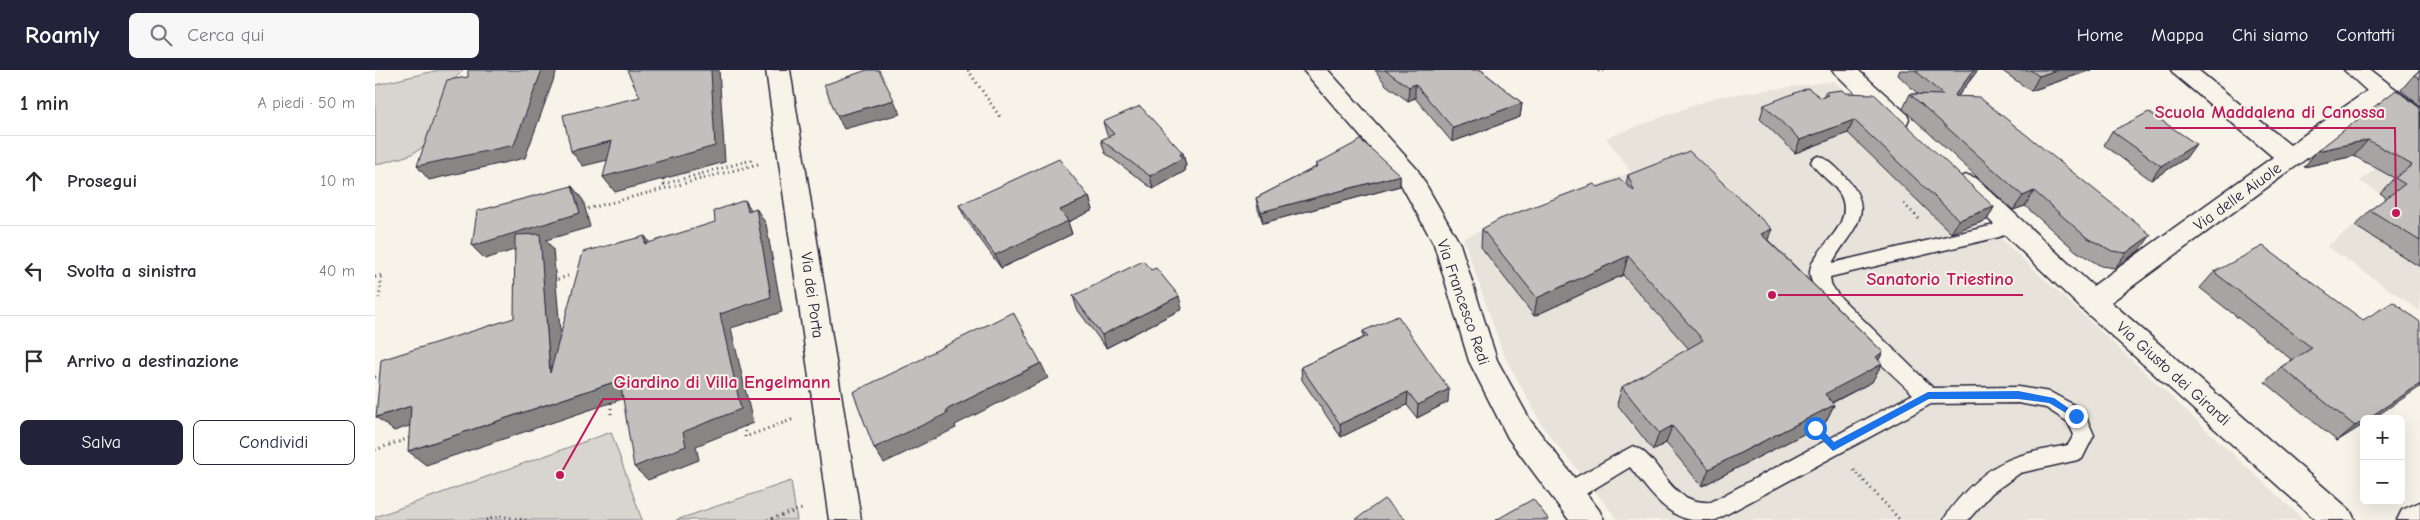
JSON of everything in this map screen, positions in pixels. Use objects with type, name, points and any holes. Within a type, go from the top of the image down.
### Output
[{"type":"street","name":"Via dei Porta","points":[[778,70],[845,520]]},
{"type":"street","name":"Via Francesco Redi","points":[[1315,70],[1408,175],[1447,244],[1483,361],[1519,429],[1566,494],[1588,520]]},
{"type":"street","points":[[1844,70],[1917,137]]},
{"type":"street","points":[[2183,70],[2290,158]]},
{"type":"street","points":[[2356,70],[2381,92],[2420,120]]},
{"type":"street","name":"Via delle Aiuole","points":[[2093,301],[2381,92]]},
{"type":"street","name":"Via Giusto dei Girardi","points":[[1953,171],[2093,301],[2339,520]]},
{"type":"street","points":[[2413,520],[2420,516]]},
{"type":"lane","points":[[1819,162],[1847,190],[1854,214],[1849,226],[1821,264],[1819,273],[1820,284],[1831,300],[1928,396]]},
{"type":"lane","points":[[1819,273],[1993,232],[2011,225]]},
{"type":"lane","points":[[1566,494],[1633,455],[1678,506],[1695,513],[1714,511],[1928,396],[2018,395],[2051,400],[2076,416],[2084,435],[2075,453],[2048,460],[2020,463],[1981,487],[1955,520]]},
{"type":"path","points":[[968,70],[1000,117]]},
{"type":"path","points":[[1598,71],[1607,70]]},
{"type":"path","points":[[663,179],[664,184],[756,159]]},
{"type":"path","points":[[579,211],[767,161]]},
{"type":"path","points":[[375,277],[382,275],[379,298]]},
{"type":"path","points":[[552,282],[567,276]]},
{"type":"path","points":[[375,377],[393,371]]},
{"type":"path","points":[[611,393],[611,418]]},
{"type":"path","points":[[745,426],[745,436],[774,426]]},
{"type":"path","points":[[375,450],[419,435]]},
{"type":"path","points":[[1833,447],[1900,520]]},
{"type":"path","points":[[767,520],[810,506]]},
{"type":"path","points":[[486,520],[499,516],[526,520]]},
{"type":"shaded area","points":[[439,70],[463,70],[447,87],[447,133],[410,155],[375,165],[375,85]]},
{"type":"shaded area","points":[[1834,81],[1900,145],[2304,520],[1618,520],[1544,429],[1503,353],[1463,238],[1631,172],[1606,138],[1716,97]]},
{"type":"shaded area","points":[[2420,133],[2420,311],[2327,246],[2389,200],[2360,181]]},
{"type":"shaded area","points":[[611,432],[642,520],[375,520],[375,517]]},
{"type":"shaded area","points":[[791,481],[797,520],[676,520]]},
{"type":"building","points":[[468,70],[542,70],[514,145],[417,166],[447,80],[468,77]]},
{"type":"building","points":[[627,70],[711,70],[715,146],[603,177],[612,141],[571,151],[563,115],[640,97]]},
{"type":"building","points":[[867,70],[879,70],[894,100],[837,116],[824,85]]},
{"type":"building","points":[[1385,70],[1481,70],[1522,103],[1453,128],[1415,84],[1409,87]]},
{"type":"building","points":[[1915,70],[1974,70],[1954,96],[1979,97],[2151,235],[2126,253],[2112,251],[2086,237],[2034,191],[2023,196],[1910,94],[1943,95]]},
{"type":"building","points":[[2030,70],[2057,70],[2039,76]]},
{"type":"building","points":[[2420,70],[2420,79],[2414,75]]},
{"type":"building","points":[[1808,88],[1821,98],[1828,95],[1825,92],[1842,90],[1845,93],[1874,94],[1994,207],[1959,220],[1854,120],[1800,140],[1764,105]]},
{"type":"building","points":[[2396,90],[2420,108],[2420,241],[2370,210],[2405,184],[2395,178],[2412,165],[2368,140],[2317,151]]},
{"type":"building","points":[[1140,106],[1183,153],[1180,154],[1182,158],[1150,176],[1101,140],[1114,134],[1103,122]]},
{"type":"building","points":[[2149,112],[2196,144],[2161,166],[2112,131]]},
{"type":"building","points":[[1361,140],[1400,175],[1261,212],[1256,198],[1318,166],[1316,164]]},
{"type":"building","points":[[1689,151],[1772,229],[1761,234],[1883,352],[1876,357],[1882,364],[1825,394],[1834,405],[1709,469],[1672,426],[1659,433],[1622,387],[1703,340],[1628,256],[1537,298],[1482,229],[1500,219],[1594,184],[1598,187],[1620,179],[1634,191],[1628,175]]},
{"type":"building","points":[[1059,159],[1089,197],[1060,210],[1068,221],[995,255],[959,205]]},
{"type":"building","points":[[572,186],[580,213],[472,246],[477,211]]},
{"type":"building","points":[[745,200],[748,211],[756,208],[771,297],[720,314],[741,409],[683,432],[686,446],[634,467],[620,380],[408,451],[411,406],[376,417],[381,360],[514,318],[515,235],[540,234],[550,373],[583,252],[645,236],[645,244],[715,222],[714,211]]},
{"type":"building","points":[[2263,246],[2363,320],[2393,302],[2420,322],[2420,384],[2373,415],[2360,415],[2360,423],[2355,426],[2281,367],[2312,348],[2214,272]]},
{"type":"building","points":[[1143,261],[1151,270],[1156,268],[1179,296],[1102,335],[1073,296]]},
{"type":"building","points":[[1013,312],[1041,363],[946,410],[948,413],[874,448],[853,392]]},
{"type":"building","points":[[1398,316],[1449,389],[1418,405],[1408,392],[1340,424],[1301,367],[1368,336],[1363,331]]},
{"type":"building","points":[[1384,499],[1406,520],[1355,520]]},
{"type":"building","points":[[1533,499],[1549,520],[1496,520]]},
{"type":"place","name":"Scuola Maddalena di Canossa","points":[[2396,213]]},
{"type":"place","name":"Sanatorio Triestino","points":[[1772,295]]},
{"type":"place","name":"Giardino di Villa Engelmann","points":[[560,475]]},
{"type":"route","points":[[1815,428],[1833,447],[1928,396],[2018,395],[2051,400],[2076,416]]}]
